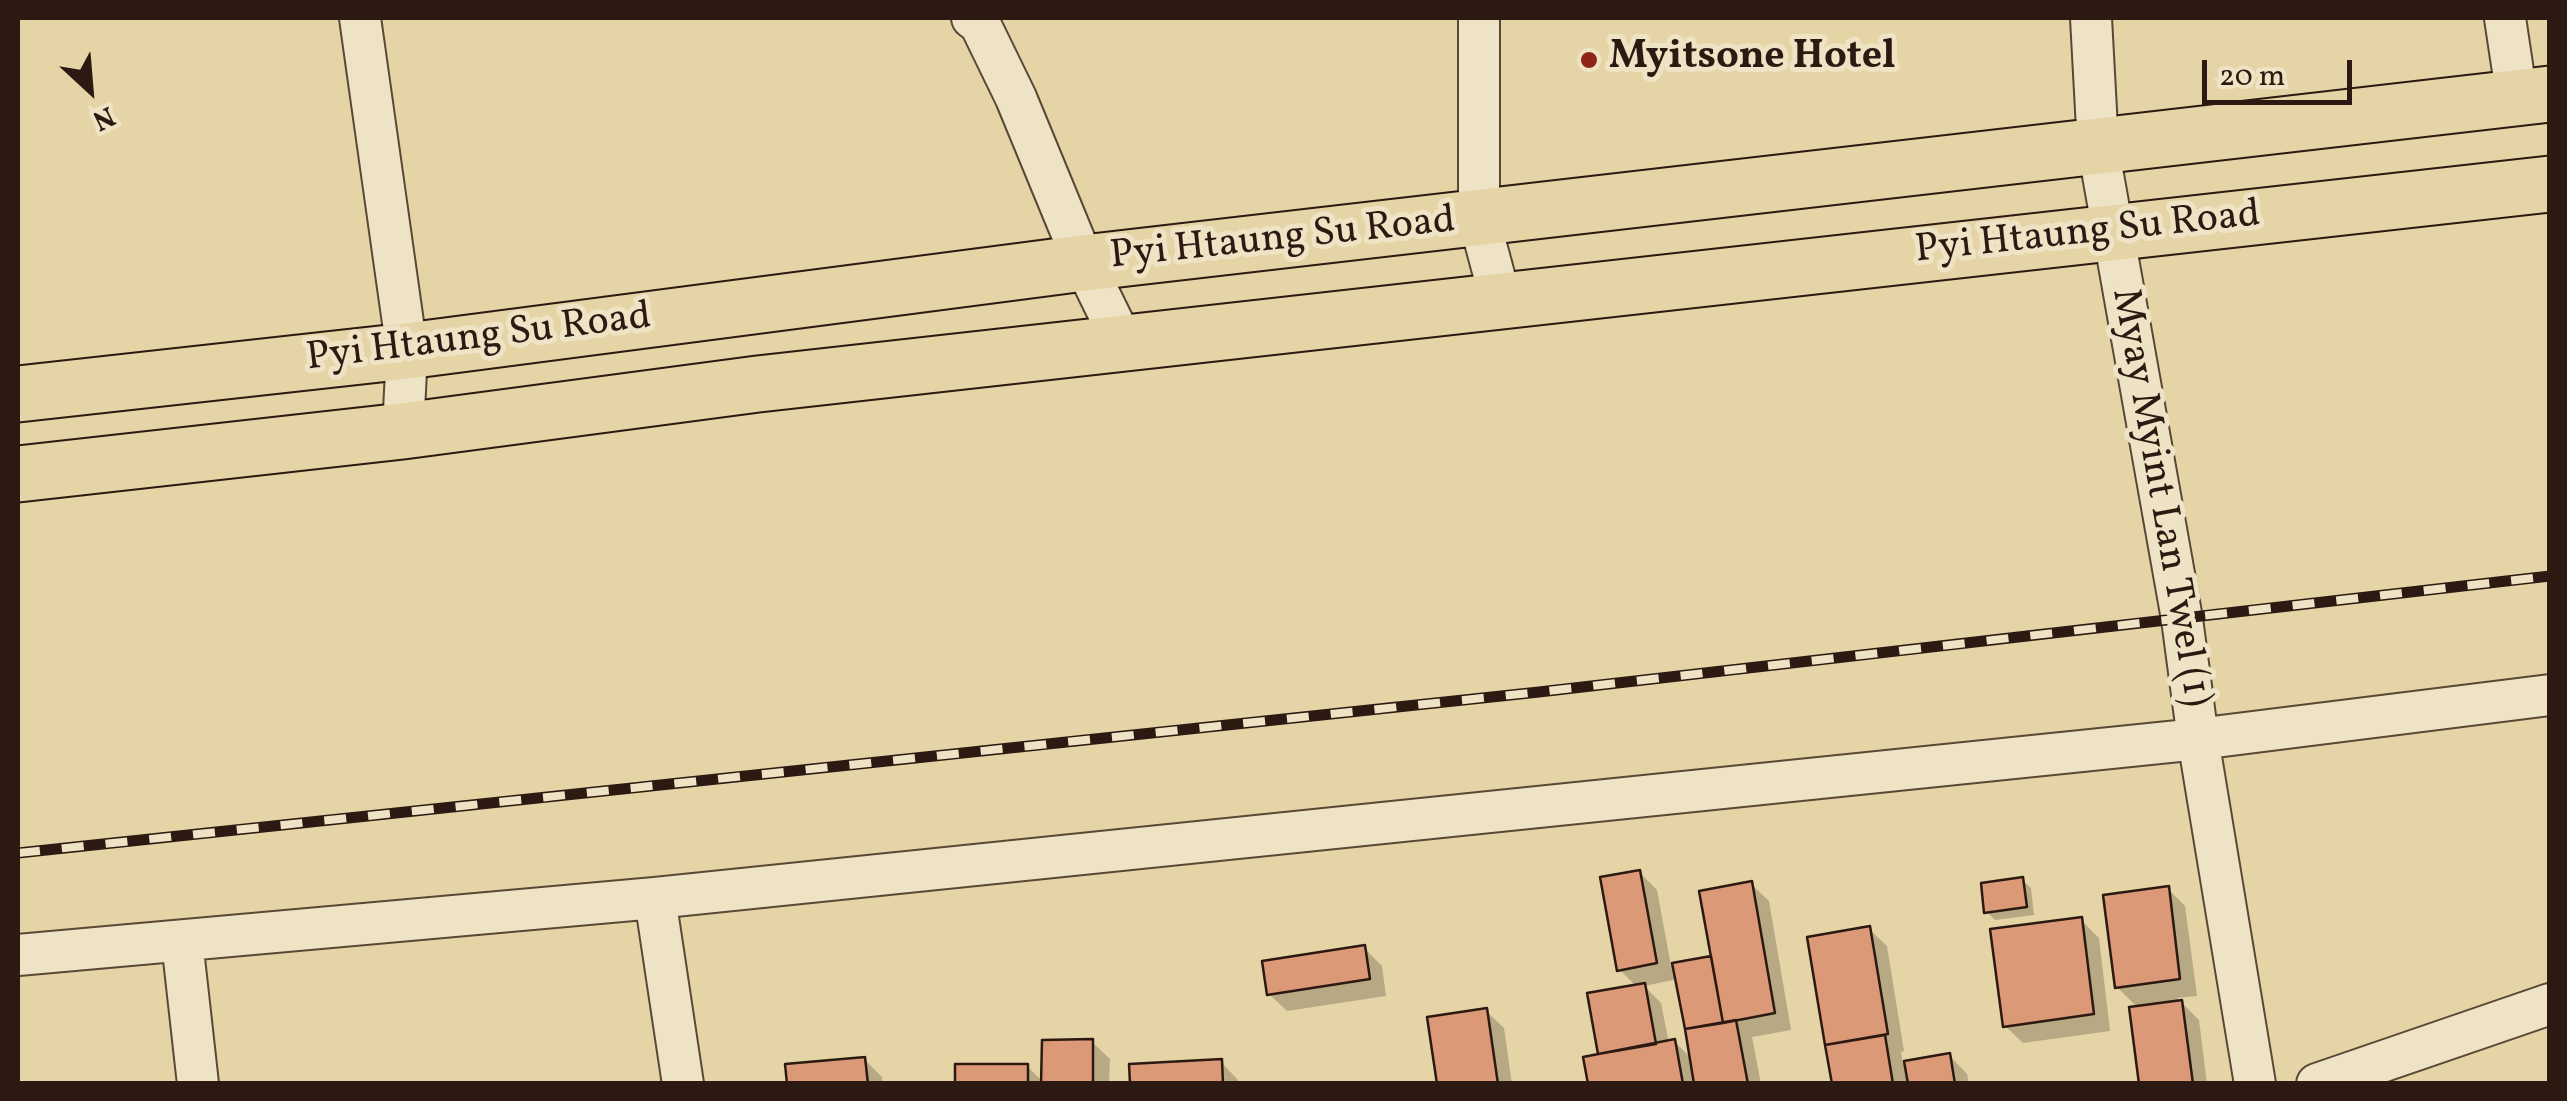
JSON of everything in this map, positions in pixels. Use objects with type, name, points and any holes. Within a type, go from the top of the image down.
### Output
[{"type":"highway","name":"Pyi Htaung Su Road","points":[[18,394],[407,351],[1084,263],[2533,96]]},
{"type":"highway","name":"Pyi Htaung Su Road","points":[[18,474],[403,431],[758,384],[2550,184]]},
{"type":"highway","points":[[744,307],[758,384]]},
{"type":"street","points":[[360,18],[407,351],[403,431]]},
{"type":"street","points":[[972,18],[980,24],[1016,98],[1084,263],[1123,343]]},
{"type":"street","points":[[1478,18],[1479,219],[1501,300]]},
{"type":"street","name":"Myay Myint Lan Twel (1)","points":[[2090,18],[2098,148],[2182,619],[2198,740],[2256,1084]]},
{"type":"street","points":[[2505,18],[2533,96]]},
{"type":"street","points":[[18,955],[655,898],[2198,740],[2550,695]]},
{"type":"street","points":[[655,898],[682,1084]]},
{"type":"street","points":[[182,941],[198,1084]]},
{"type":"street","points":[[2317,1084],[2550,1004]]},
{"type":"building","points":[[1640,870],[1657,963],[1617,971],[1600,877]]},
{"type":"building","points":[[2023,877],[2027,907],[1984,913],[1981,883]]},
{"type":"building","points":[[1752,881],[1775,1013],[1723,1023],[1699,891]]},
{"type":"building","points":[[2169,886],[2180,979],[2115,988],[2103,895]]},
{"type":"building","points":[[2082,917],[2094,1014],[2003,1027],[1990,929]]},
{"type":"building","points":[[1870,926],[1888,1034],[1825,1045],[1807,937]]},
{"type":"building","points":[[1365,945],[1370,979],[1267,995],[1262,961]]},
{"type":"building","points":[[1711,956],[1723,1023],[1685,1029],[1672,963]]},
{"type":"building","points":[[1645,983],[1656,1044],[1598,1054],[1587,993]]},
{"type":"building","points":[[2182,1000],[2193,1084],[2139,1084],[2129,1007]]},
{"type":"building","points":[[1487,1008],[1498,1084],[1437,1084],[1427,1017]]},
{"type":"building","points":[[1736,1020],[1748,1084],[1694,1084],[1685,1029]]},
{"type":"building","points":[[1885,1035],[1893,1084],[1832,1084],[1825,1045]]},
{"type":"building","points":[[1093,1039],[1093,1084],[1041,1084],[1042,1040]]},
{"type":"building","points":[[1675,1039],[1683,1084],[1588,1084],[1583,1057]]},
{"type":"building","points":[[1950,1053],[1955,1084],[1908,1084],[1904,1061]]},
{"type":"building","points":[[865,1057],[868,1084],[787,1084],[785,1064]]},
{"type":"building","points":[[1222,1059],[1223,1084],[1130,1084],[1129,1064]]},
{"type":"building","points":[[955,1064],[1028,1064],[1028,1084],[955,1084]]},
{"type":"railway","points":[[18,853],[1539,692],[2550,576]]},
{"type":"place","name":"Myitsone Hotel","points":[[1589,60]]}]
